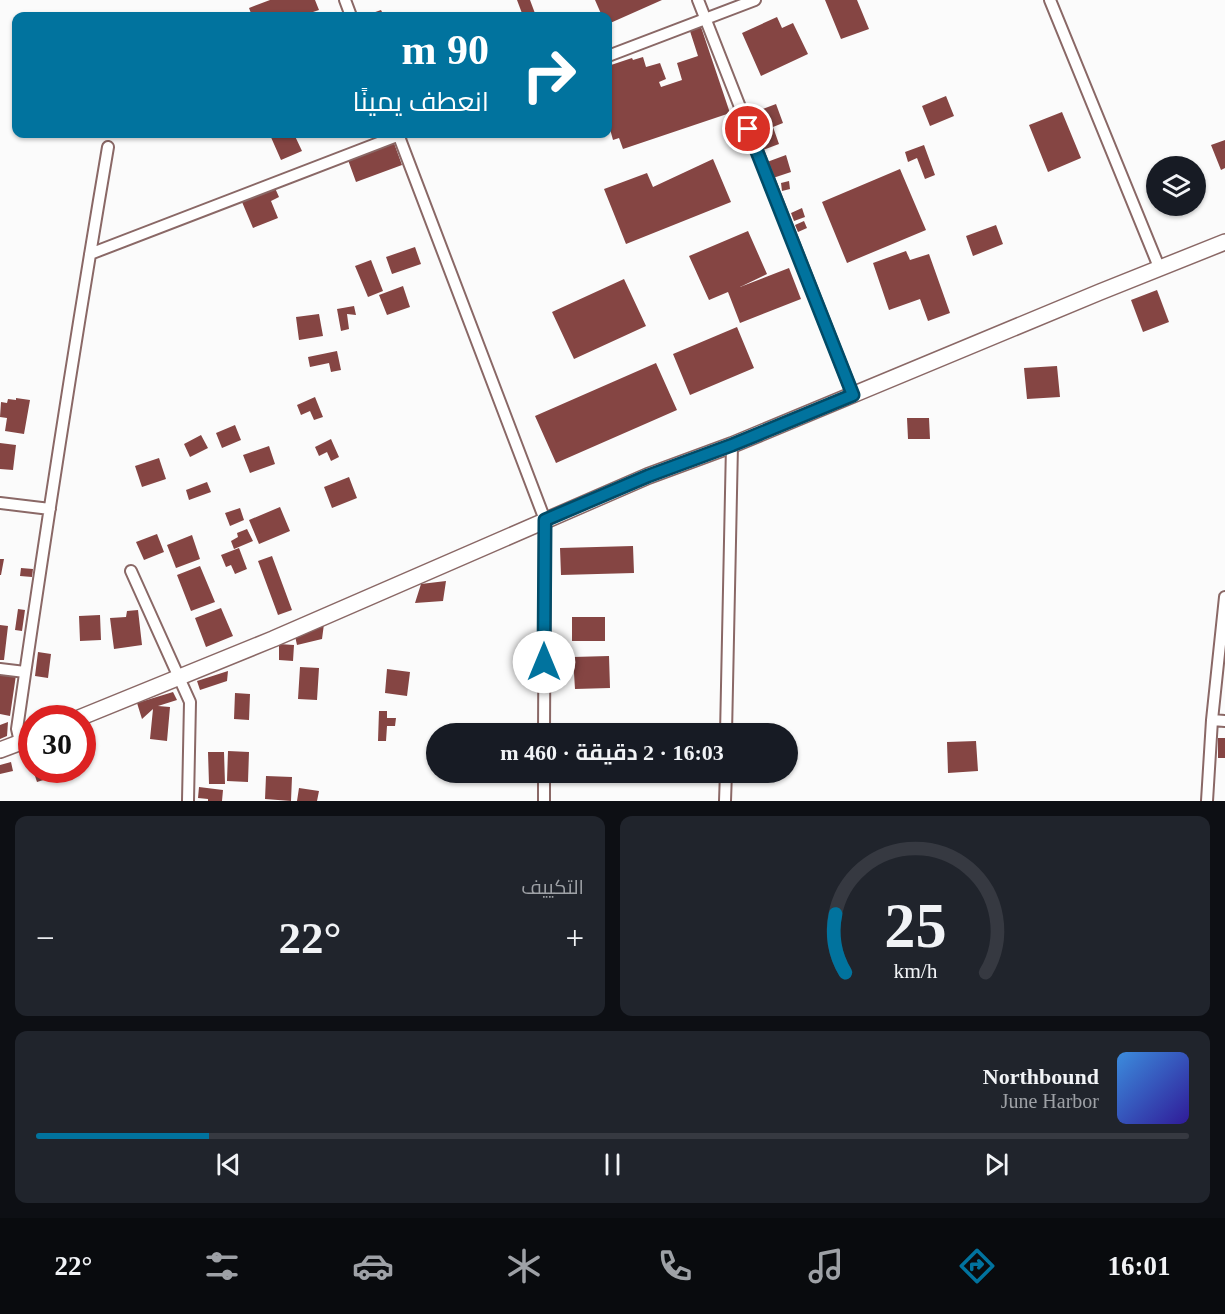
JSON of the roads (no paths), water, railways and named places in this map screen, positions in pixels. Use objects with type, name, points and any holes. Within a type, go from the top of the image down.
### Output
[{"type":"street","points":[[698,0],[853,395]]},
{"type":"street","points":[[612,54],[755,0]]},
{"type":"street","points":[[1050,0],[1160,267]]},
{"type":"street","points":[[90,254],[390,138]]},
{"type":"street","points":[[402,138],[545,520],[544,723]]},
{"type":"street","points":[[20,705],[108,147]]},
{"type":"street","points":[[96,711],[273,639],[648,476],[732,445],[1225,242]]},
{"type":"street","points":[[726,723],[732,445]]},
{"type":"street","points":[[0,503],[50,509]]},
{"type":"street","points":[[131,571],[190,702],[188,801]]},
{"type":"street","points":[[1207,801],[1212,720],[1225,597]]},
{"type":"street","points":[[0,669],[25,672]]},
{"type":"street","points":[[18,716],[16,729],[18,731]]},
{"type":"street","points":[[1212,720],[1225,721]]},
{"type":"street","points":[[0,750],[18,743]]},
{"type":"street","points":[[544,783],[544,801]]},
{"type":"street","points":[[725,801],[726,783]]}]
